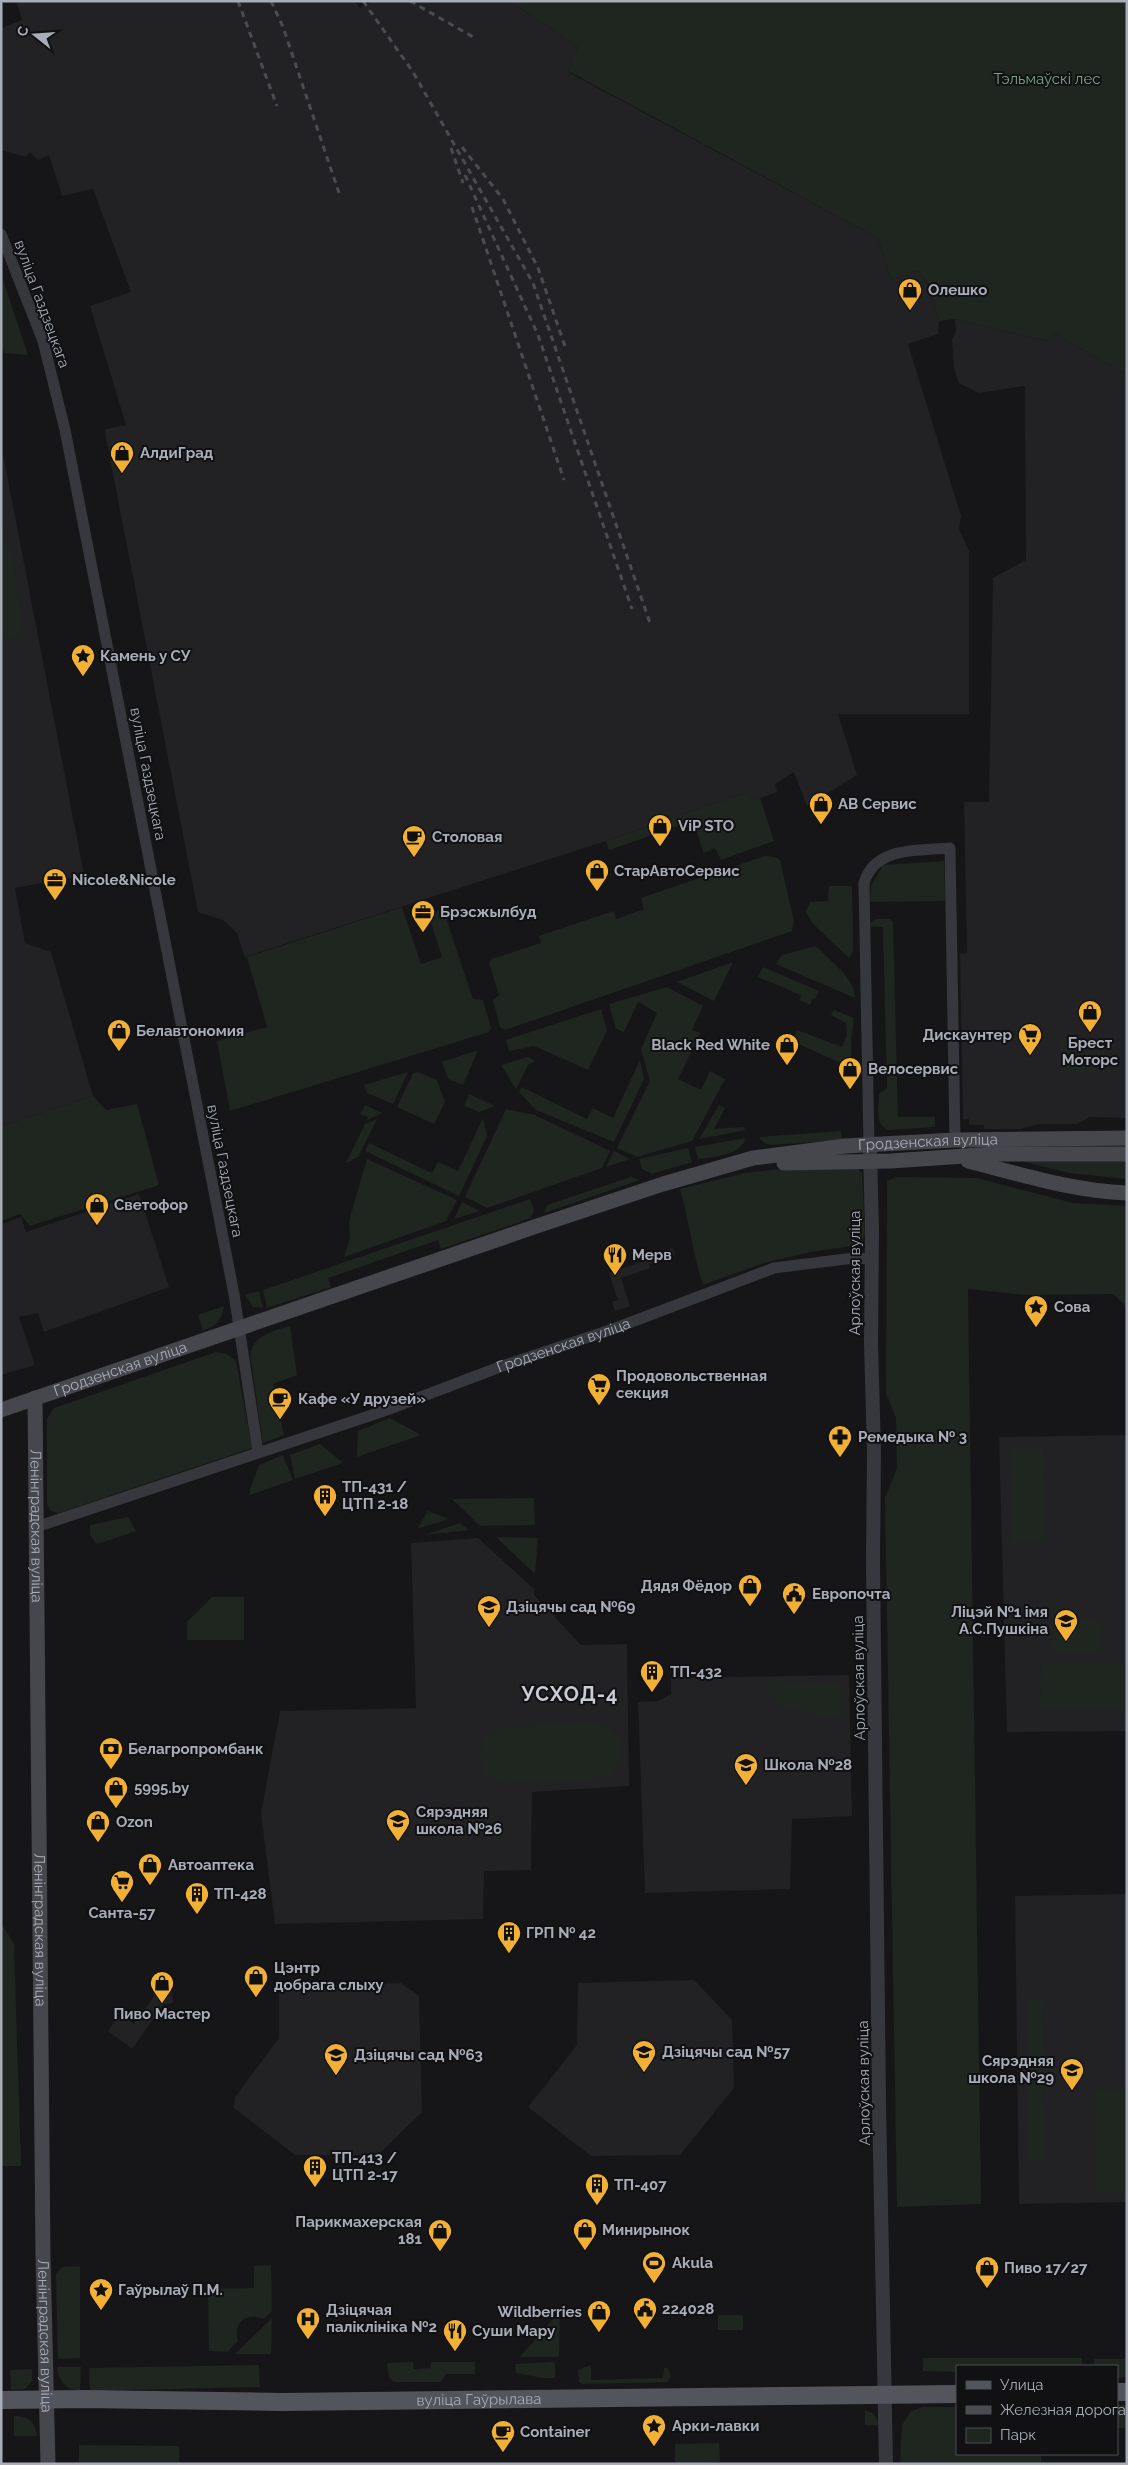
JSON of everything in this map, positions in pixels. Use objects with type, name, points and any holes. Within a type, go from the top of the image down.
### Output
[{"type":"main road","name":"Гродзенская вуліца","points":[[1,1410],[240,1326],[654,1187],[766,1155],[869,1144],[955,1140],[1127,1138]]},
{"type":"main road","name":"Гродзенская вуліца","points":[[730,1166],[808,1161],[870,1162],[994,1154],[1127,1154]]},
{"type":"main road","name":"Гродзенская вуліца","points":[[952,1157],[1064,1186],[1100,1192],[1127,1193]]},
{"type":"main road","name":"Ленінградская вуліца","points":[[35,1398],[43,2247],[48,2464]]},
{"type":"main road","name":"вуліца Гаўрылава","points":[[1,2400],[283,2402],[956,2394]]},
{"type":"street","name":"вуліца Газдзецкага","points":[[1,234],[42,341],[65,430],[240,1326]]},
{"type":"street","name":"Арлоўская вуліца","points":[[886,2464],[879,2102],[874,1451],[871,1343],[872,1259],[863,891],[866,876],[873,864],[891,854],[950,848],[955,1140]]},
{"type":"street","name":"Гродзенская вуліца","points":[[36,1527],[384,1411],[505,1365],[613,1329],[774,1268],[854,1258],[872,1259]]},
{"type":"street","points":[[240,1326],[258,1452]]},
{"type":"shaded area","points":[[16,1],[354,1],[360,8],[374,1],[510,1],[578,47],[568,72],[878,238],[891,279],[917,271],[926,279],[939,321],[938,334],[908,344],[961,516],[959,529],[969,551],[969,714],[838,714],[857,775],[807,806],[794,772],[775,784],[777,792],[751,801],[747,792],[606,841],[245,957],[237,933],[223,920],[198,912],[106,438],[105,429],[126,425],[90,306],[131,292],[93,189],[62,196],[49,155],[38,160],[30,152],[26,157],[1,150],[1,28],[22,20]]},
{"type":"shaded area","points":[[955,319],[1047,341],[1054,333],[1127,375],[1127,1118],[1088,1117],[1077,1124],[1038,1124],[1020,1129],[984,1129],[984,1125],[969,1125],[969,1119],[963,1120],[960,954],[967,953],[964,802],[989,802],[993,578],[1026,560],[1025,386],[979,393],[959,383],[954,368],[952,339],[956,330]]},
{"type":"shaded area","points":[[1,454],[3,454],[84,875],[15,888],[25,943],[51,952],[93,1096],[1,1126]]},
{"type":"shaded area","points":[[139,1194],[169,1287],[44,1332],[38,1313],[19,1317],[35,1365],[1,1375],[1,1224],[21,1217],[26,1232]]},
{"type":"shaded area","points":[[673,1248],[675,1255],[649,1264],[650,1268],[621,1278],[630,1306],[615,1311],[612,1302],[618,1300],[609,1273],[647,1260],[646,1257]]},
{"type":"shaded area","name":"Ліцэй №1 імя А.С.Пушкіна","points":[[1127,1435],[1127,1731],[1007,1732],[999,1437]]},
{"type":"shaded area","name":"Сярэдняя школа №26","points":[[478,1538],[534,1589],[534,1595],[581,1645],[627,1644],[629,1786],[532,1792],[531,1870],[484,1871],[483,1919],[275,1924],[261,1813],[280,1711],[416,1708],[411,1543]]},
{"type":"shaded area","name":"Школа №28","points":[[849,1675],[852,1816],[792,1819],[790,1889],[645,1893],[638,1702],[658,1701],[671,1694],[671,1678]]},
{"type":"shaded area","name":"Сярэдняя школа №29","points":[[1127,1894],[1127,2202],[1019,2204],[1015,1896]]},
{"type":"shaded area","name":"Дзіцячы сад №57","points":[[694,1980],[732,2020],[734,2088],[680,2155],[591,2156],[528,2107],[577,2045],[578,1983]]},
{"type":"shaded area","name":"Дзіцячы сад №63","points":[[401,1983],[419,1996],[422,2112],[378,2155],[295,2155],[234,2108],[235,2097],[279,2038],[279,1987]]},
{"type":"shaded area","points":[[172,1993],[173,2003],[164,2004],[132,2049],[108,2031],[120,2014],[134,2024],[155,1995]]},
{"type":"green space","name":"Тэльмаўскі лес","points":[[510,1],[1127,1],[1127,375],[1054,333],[1048,341],[955,319],[939,321],[926,279],[917,271],[891,279],[878,238],[568,71],[578,47]]},
{"type":"green space","points":[[1,274],[28,355],[4,353],[1,346]]},
{"type":"green space","points":[[1,533],[13,556],[22,634],[1,640]]},
{"type":"green space","points":[[747,792],[751,801],[760,798],[774,841],[721,860],[715,848],[704,853],[693,821],[609,850],[606,841]]},
{"type":"green space","points":[[765,856],[775,857],[780,860],[794,921],[792,931],[505,1030],[500,1027],[493,1000],[499,995],[489,963],[492,959],[541,943],[539,936],[614,911],[616,919],[644,909],[641,898]]},
{"type":"green space","points":[[944,861],[945,901],[870,902],[871,886],[883,865]]},
{"type":"green space","points":[[829,886],[852,886],[853,952],[849,958],[813,924],[806,912],[810,902],[828,901]]},
{"type":"green space","points":[[402,907],[421,964],[442,957],[428,913],[443,909],[473,999],[483,1000],[491,1028],[489,1032],[230,1111],[217,1041],[267,1027],[247,957]]},
{"type":"green space","points":[[876,919],[890,919],[893,922],[898,1117],[935,1117],[935,1127],[888,1130],[884,1128],[879,1120],[879,1094],[887,1088],[883,927],[871,927],[871,922]]},
{"type":"green space","points":[[816,946],[846,976],[851,983],[855,998],[776,964],[782,955]]},
{"type":"green space","points":[[733,962],[714,1001],[677,982]]},
{"type":"green space","points":[[763,967],[819,991],[815,999],[813,998],[810,1005],[799,1000],[801,995],[758,977]]},
{"type":"green space","points":[[667,987],[703,1006],[692,1030],[700,1033],[678,1079],[701,1090],[710,1071],[725,1079],[692,1141],[637,1157],[617,1148],[650,1081],[641,1049],[657,1013],[638,1002],[624,1032],[616,1029],[609,1004]]},
{"type":"green space","points":[[601,1009],[607,1031],[588,1070],[534,1046],[509,1051],[506,1040]]},
{"type":"green space","points":[[834,1010],[854,1018],[851,1040],[851,1065],[847,1066],[792,1041],[797,1030],[842,1047],[847,1035],[846,1023],[831,1015]]},
{"type":"green space","points":[[1100,1041],[1100,1063],[1095,1072],[1067,1073],[1061,1063],[1061,1042]]},
{"type":"green space","points":[[478,1050],[463,1085],[448,1079],[442,1062]]},
{"type":"green space","points":[[528,1057],[536,1061],[528,1065],[516,1089],[501,1065]]},
{"type":"green space","points":[[640,1060],[644,1079],[614,1142],[536,1110],[519,1092],[522,1087],[587,1119],[593,1108],[613,1118]]},
{"type":"green space","points":[[408,1072],[393,1104],[367,1093],[364,1085]]},
{"type":"green space","points":[[418,1072],[437,1080],[445,1102],[434,1124],[397,1107],[413,1073]]},
{"type":"green space","points":[[469,1094],[495,1106],[479,1112],[464,1106]]},
{"type":"green space","points":[[93,1096],[106,1110],[137,1104],[159,1185],[30,1226],[20,1214],[1,1221],[1,1126]]},
{"type":"green space","points":[[365,1105],[382,1113],[367,1120],[368,1117],[360,1114]]},
{"type":"green space","points":[[719,1105],[725,1108],[714,1129],[744,1127],[745,1130],[699,1139]]},
{"type":"green space","points":[[506,1109],[535,1115],[610,1151],[602,1168],[487,1208],[465,1197]]},
{"type":"green space","points":[[483,1118],[487,1136],[459,1196],[365,1151],[369,1143],[432,1173],[438,1162],[458,1171]]},
{"type":"green space","points":[[377,1119],[358,1157],[346,1163],[365,1124]]},
{"type":"green space","points":[[841,1131],[842,1140],[771,1145],[764,1143],[759,1137]]},
{"type":"green space","points":[[745,1138],[743,1144],[733,1152],[698,1159],[695,1147]]},
{"type":"green space","points":[[688,1148],[692,1162],[652,1174],[642,1169],[639,1159]]},
{"type":"green space","points":[[614,1151],[630,1159],[606,1167]]},
{"type":"green space","points":[[997,1155],[1127,1155],[1127,1179],[1069,1173]]},
{"type":"green space","points":[[367,1159],[457,1200],[446,1221],[344,1257],[350,1238],[349,1221]]},
{"type":"green space","points":[[855,1166],[862,1173],[865,1235],[859,1245],[811,1252],[767,1262],[703,1285],[680,1189],[745,1173],[795,1167]]},
{"type":"green space","points":[[631,1177],[640,1180],[544,1213],[547,1205]]},
{"type":"green space","points":[[897,1177],[977,1178],[1073,1203],[1127,1206],[1127,1316],[1125,1305],[1113,1294],[1025,1295],[968,1289],[981,2204],[897,2207],[885,1498],[897,1468],[896,1418],[886,1393],[887,1181]]},
{"type":"green space","points":[[530,1199],[534,1210],[531,1218],[441,1249],[438,1240],[328,1278],[331,1287],[267,1308],[263,1290]]},
{"type":"green space","points":[[462,1202],[480,1211],[454,1219]]},
{"type":"green space","points":[[259,1291],[263,1308],[253,1307],[245,1295]]},
{"type":"green space","points":[[224,1306],[218,1322],[203,1330],[198,1315]]},
{"type":"green space","points":[[290,1326],[297,1375],[273,1384],[284,1435],[263,1443],[250,1354],[252,1347],[260,1338],[270,1332]]},
{"type":"green space","points":[[216,1352],[227,1354],[236,1361],[252,1448],[59,1513],[51,1511],[47,1504],[47,1419],[54,1408]]},
{"type":"green space","points":[[390,1418],[421,1435],[357,1457],[358,1431]]},
{"type":"green space","points":[[320,1444],[343,1463],[295,1479],[290,1455]]},
{"type":"green space","points":[[1010,1449],[1043,1449],[1045,1541],[1011,1542]]},
{"type":"green space","points":[[283,1455],[293,1480],[250,1495],[250,1489],[259,1465]]},
{"type":"green space","points":[[534,1498],[535,1525],[480,1526],[452,1499]]},
{"type":"green space","points":[[428,1511],[449,1519],[417,1529]]},
{"type":"green space","points":[[128,1517],[136,1531],[97,1544],[90,1535],[90,1525]]},
{"type":"green space","points":[[460,1523],[469,1530],[424,1535]]},
{"type":"green space","points":[[496,1537],[538,1538],[535,1574]]},
{"type":"green space","points":[[212,1597],[244,1597],[244,1640],[187,1640],[187,1622]]},
{"type":"green space","points":[[1053,1620],[1102,1621],[1101,1651],[1053,1651]]},
{"type":"green space","points":[[1041,1664],[1122,1664],[1122,1710],[1040,1709]]},
{"type":"green space","points":[[766,1680],[841,1684],[841,1716],[807,1713],[782,1704],[772,1698],[767,1690]]},
{"type":"green space","points":[[597,1723],[612,1730],[617,1736],[622,1750],[618,1765],[611,1772],[603,1776],[576,1780],[500,1783],[484,1772],[479,1754],[485,1738],[499,1727]]},
{"type":"green space","points":[[1,1923],[14,1944],[21,2166],[1,2166]]},
{"type":"green space","points":[[1028,2001],[1042,2001],[1043,2159],[1028,2159]]},
{"type":"green space","points":[[1094,2090],[1127,2090],[1127,2192],[1095,2192]]},
{"type":"green space","points":[[271,2265],[272,2311],[264,2319],[252,2317],[242,2320],[237,2329],[238,2341],[227,2352],[209,2351],[208,2289],[254,2288],[254,2266]]},
{"type":"green space","points":[[80,2266],[80,2358],[58,2359],[56,2274],[62,2267]]},
{"type":"green space","points":[[560,2311],[559,2357],[520,2357]]},
{"type":"green space","points":[[718,2315],[743,2315],[743,2330],[718,2330]]},
{"type":"green space","points":[[272,2318],[271,2354],[235,2354]]},
{"type":"green space","points":[[923,2358],[1082,2358],[1082,2365],[956,2365],[956,2372],[923,2371]]},
{"type":"green space","points":[[1094,2359],[1127,2359],[1127,2377],[1118,2378],[1118,2365],[1094,2365]]},
{"type":"green space","points":[[413,2362],[414,2369],[430,2368],[431,2362],[475,2362],[475,2374],[446,2374],[441,2382],[394,2382],[389,2378],[387,2363]]},
{"type":"green space","points":[[552,2362],[555,2364],[555,2378],[543,2378],[516,2373],[515,2364]]},
{"type":"green space","points":[[259,2365],[260,2387],[90,2391],[89,2368]]},
{"type":"green space","points":[[591,2366],[591,2380],[663,2378],[664,2368],[668,2368],[671,2376],[668,2382],[582,2384],[579,2382],[578,2371],[584,2367]]},
{"type":"green space","points":[[57,2367],[81,2367],[80,2390],[71,2389],[64,2384],[59,2376]]},
{"type":"green space","points":[[32,2369],[32,2381],[25,2389],[11,2390],[10,2370]]},
{"type":"green space","points":[[1118,2405],[1127,2405],[1127,2428],[1118,2428]]},
{"type":"green space","points":[[923,2407],[956,2407],[956,2455],[1041,2455],[1041,2464],[900,2464],[902,2425],[911,2411]]},
{"type":"green space","points":[[865,2410],[874,2414],[880,2425],[865,2425]]},
{"type":"green space","points":[[14,2416],[24,2417],[30,2421],[35,2427],[37,2436],[14,2436]]},
{"type":"green space","points":[[719,2443],[720,2462],[675,2464],[675,2444]]},
{"type":"green space","points":[[79,2445],[179,2446],[179,2464],[79,2464]]},
{"type":"railway","points":[[238,1],[277,106]]},
{"type":"railway","points":[[271,1],[283,27],[339,193]]},
{"type":"railway","points":[[363,1],[413,72],[533,283],[651,626]]},
{"type":"railway","points":[[410,1],[475,38]]},
{"type":"railway","points":[[462,147],[503,199],[538,268],[566,349]]},
{"type":"railway","points":[[451,148],[463,183]]},
{"type":"railway","points":[[465,175],[538,335],[632,609]]},
{"type":"railway","points":[[472,207],[564,480]]},
{"type":"place","name":"Олешко","points":[[910,311]]},
{"type":"place","name":"АлдиГрад","points":[[122,474]]},
{"type":"place","name":"Камень у СУ","points":[[83,677]]},
{"type":"place","name":"АВ Сервис","points":[[821,825]]},
{"type":"place","name":"ViP STO","points":[[660,847]]},
{"type":"place","name":"Столовая","points":[[414,858]]},
{"type":"place","name":"СтарАвтоСервис","points":[[597,892]]},
{"type":"place","name":"Nicole&Nicole","points":[[55,901]]},
{"type":"place","name":"Брэсжылбуд","points":[[423,933]]},
{"type":"place","name":"Брест Моторс","points":[[1090,1033]]},
{"type":"place","name":"Белавтономия","points":[[119,1052]]},
{"type":"place","name":"Дискаунтер","points":[[1030,1056]]},
{"type":"place","name":"Black Red White","points":[[787,1066]]},
{"type":"place","name":"Велосервис","points":[[850,1090]]},
{"type":"place","name":"Светофор","points":[[97,1226]]},
{"type":"place","name":"Мерв","points":[[615,1276]]},
{"type":"place","name":"Сова","points":[[1036,1328]]},
{"type":"place","name":"Продовольственная секция","points":[[599,1406]]},
{"type":"place","name":"Кафе «У друзей»","points":[[280,1420]]},
{"type":"place","name":"Ремедыка № 3","points":[[840,1458]]},
{"type":"place","name":"ТП-431 / ЦТП 2-18","points":[[325,1517]]},
{"type":"place","name":"Дядя Фёдор","points":[[750,1607]]},
{"type":"place","name":"Европочта","points":[[794,1615]]},
{"type":"place","name":"Дзіцячы сад №69","points":[[489,1628]]},
{"type":"place","name":"Ліцэй №1 імя А.С.Пушкіна","points":[[1066,1642]]},
{"type":"place","name":"ТП-432","points":[[652,1693]]},
{"type":"place","name":"Белагропромбанк","points":[[111,1770]]},
{"type":"place","name":"Школа №28","points":[[746,1786]]},
{"type":"place","name":"5995.by","points":[[116,1809]]},
{"type":"place","name":"Сярэдняя школа №26","points":[[398,1842]]},
{"type":"place","name":"Ozon","points":[[98,1843]]},
{"type":"place","name":"Автоаптека","points":[[150,1886]]},
{"type":"place","name":"Санта-57","points":[[122,1903]]},
{"type":"place","name":"ТП-428","points":[[197,1915]]},
{"type":"place","name":"ГРП № 42","points":[[509,1954]]},
{"type":"place","name":"Цэнтр добрага слыху","points":[[256,1998]]},
{"type":"place","name":"Пиво Мастер","points":[[162,2004]]},
{"type":"place","name":"Дзіцячы сад №57","points":[[644,2073]]},
{"type":"place","name":"Дзіцячы сад №63","points":[[336,2076]]},
{"type":"place","name":"Сярэдняя школа №29","points":[[1072,2091]]},
{"type":"place","name":"ТП-413 / ЦТП 2-17","points":[[315,2188]]},
{"type":"place","name":"ТП-407","points":[[597,2206]]},
{"type":"place","name":"Минирынок","points":[[585,2251]]},
{"type":"place","name":"Парикмахерская 181","points":[[440,2252]]},
{"type":"place","name":"Akula","points":[[654,2284]]},
{"type":"place","name":"Пиво 17/27","points":[[987,2289]]},
{"type":"place","name":"Гаўрылаў П.М.","points":[[101,2311]]},
{"type":"place","name":"224028","points":[[645,2330]]},
{"type":"place","name":"Wildberries","points":[[599,2333]]},
{"type":"place","name":"Дзіцячая паліклініка №2","points":[[308,2340]]},
{"type":"place","name":"Суши Мару","points":[[455,2352]]},
{"type":"place","name":"Арки-лавки","points":[[654,2447]]},
{"type":"place","name":"Container","points":[[503,2453]]},
{"type":"district","name":"УСХОД-4","points":[[570,1694]]}]
